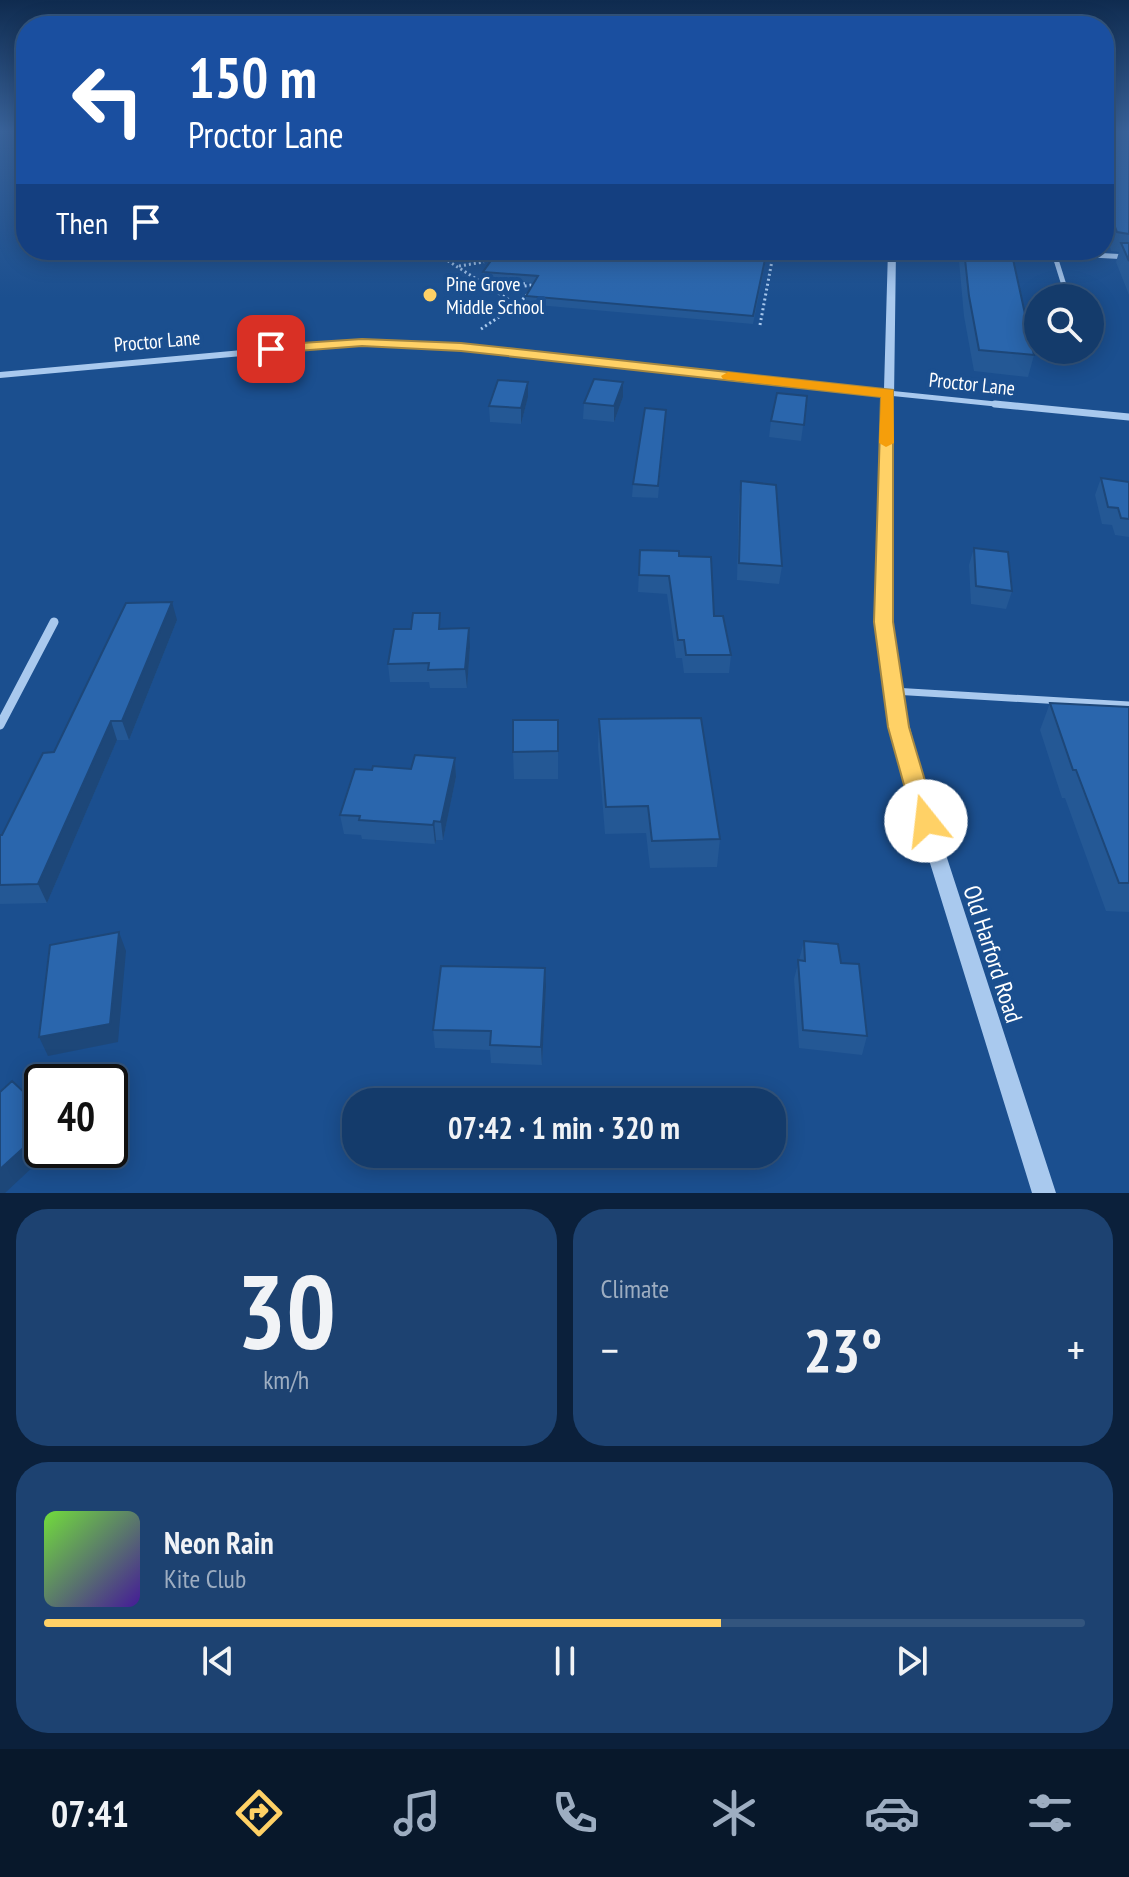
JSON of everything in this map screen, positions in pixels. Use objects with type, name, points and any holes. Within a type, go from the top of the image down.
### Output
[{"type":"street","name":"Old Harford Road","points":[[892,260],[884,622],[892,691],[926,821],[1044,1193]]},
{"type":"street","points":[[1057,260],[1064,284]]},
{"type":"street","name":"Proctor Lane","points":[[0,375],[362,342],[461,347],[1129,417]]},
{"type":"street","points":[[0,725],[54,622]]},
{"type":"lane","points":[[892,691],[1129,705]]},
{"type":"path","points":[[446,260],[517,305]]},
{"type":"path","points":[[457,267],[492,260]]},
{"type":"path","points":[[478,280],[496,260]]},
{"type":"path","points":[[760,325],[772,260]]},
{"type":"path","points":[[478,280],[538,284]]},
{"type":"path","points":[[495,291],[538,284]]},
{"type":"path","points":[[482,328],[517,305],[538,284]]},
{"type":"building","points":[[1114,187],[1129,187],[1129,234],[1117,232],[1114,224]]},
{"type":"building","points":[[1121,243],[1129,243],[1129,261]]},
{"type":"building","points":[[491,260],[765,260],[753,316],[526,296],[538,276],[483,272]]},
{"type":"building","points":[[965,260],[1013,260],[1024,309],[1024,354],[979,350]]},
{"type":"building","points":[[594,379],[623,382],[614,406],[584,403]]},
{"type":"building","points":[[498,380],[528,382],[521,408],[489,406]]},
{"type":"building","points":[[777,393],[807,396],[804,425],[771,421]]},
{"type":"building","points":[[645,408],[666,410],[658,486],[633,484]]},
{"type":"building","points":[[1101,478],[1129,482],[1129,519],[1121,518],[1118,508],[1108,507]]},
{"type":"building","points":[[741,481],[776,485],[782,566],[739,563]]},
{"type":"building","points":[[974,548],[1008,552],[1012,591],[976,586]]},
{"type":"building","points":[[640,550],[679,551],[679,556],[711,557],[714,616],[723,616],[731,655],[686,655],[684,640],[678,640],[669,576],[639,575]]},
{"type":"building","points":[[172,602],[122,721],[111,721],[38,884],[0,885],[0,835],[43,753],[54,752],[126,603]]},
{"type":"building","points":[[413,613],[440,613],[439,629],[469,628],[465,669],[428,670],[429,663],[388,664],[394,629],[411,629]]},
{"type":"building","points":[[1050,703],[1129,707],[1129,883],[1119,883],[1076,770],[1073,770]]},
{"type":"building","points":[[701,718],[720,839],[652,841],[648,806],[606,807],[599,719]]},
{"type":"building","points":[[513,720],[558,720],[558,751],[513,752]]},
{"type":"building","points":[[415,755],[455,758],[441,822],[434,821],[433,825],[359,820],[360,816],[340,815],[355,769],[372,770],[373,766],[411,769]]},
{"type":"building","points":[[119,932],[110,1024],[39,1037],[50,945]]},
{"type":"building","points":[[804,941],[838,944],[841,963],[859,964],[867,1036],[803,1030],[798,960],[805,961]]},
{"type":"building","points":[[441,966],[545,968],[541,1047],[490,1045],[491,1031],[433,1030]]},
{"type":"building","points":[[12,1081],[24,1092],[24,1147],[0,1169],[0,1092]]},
{"type":"slow traffic","points":[[728,376],[888,393],[886,443]]},
{"type":"place","name":"Pine Grove Middle School","points":[[430,295]]},
{"type":"route","points":[[271,349],[362,342],[461,347],[888,393],[884,502],[886,651],[899,727],[926,821]]}]
